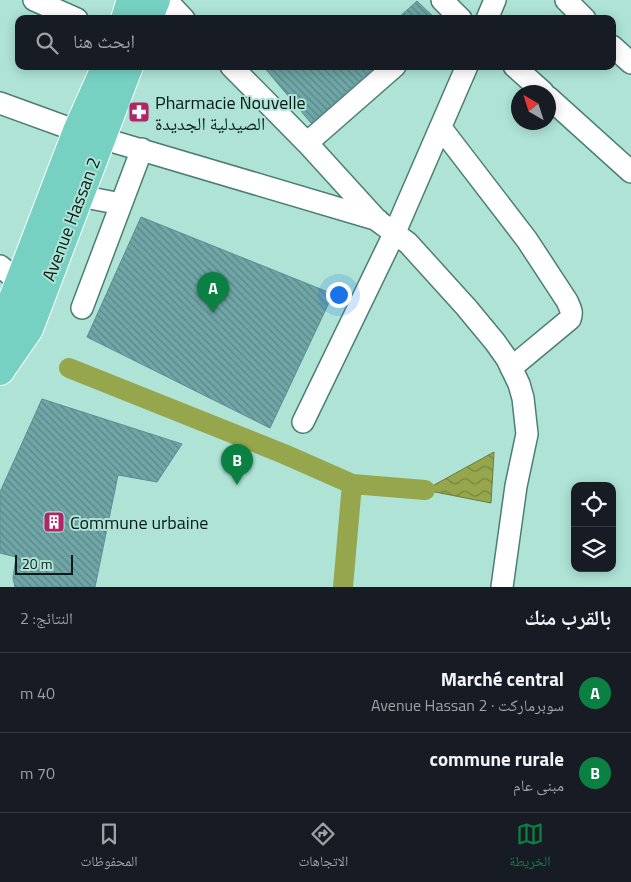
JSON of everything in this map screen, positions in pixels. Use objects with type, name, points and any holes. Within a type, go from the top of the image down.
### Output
[{"type":"main road","points":[[126,15],[131,0]]},
{"type":"main road","points":[[150,15],[156,0]]},
{"type":"main road","name":"Avenue Hassan 2","points":[[1,369],[29,329],[80,196],[89,134],[105,70]]},
{"type":"main road","name":"Avenue Hassan 2","points":[[1,369],[10,274],[128,70]]},
{"type":"street","points":[[34,0],[68,15]]},
{"type":"street","points":[[166,0],[180,15]]},
{"type":"street","points":[[489,15],[495,0]]},
{"type":"street","points":[[566,0],[581,15]]},
{"type":"street","points":[[616,50],[631,63]]},
{"type":"street","points":[[235,70],[386,226],[408,243],[495,342],[511,368],[523,398],[527,434],[516,486],[502,587]]},
{"type":"street","points":[[307,143],[390,70]]},
{"type":"street","points":[[303,422],[386,226],[441,128],[464,70]]},
{"type":"street","points":[[518,70],[535,85]]},
{"type":"street","points":[[0,103],[89,134],[386,226]]},
{"type":"street","points":[[556,104],[631,172]]},
{"type":"street","points":[[441,128],[527,240],[567,301],[572,314],[570,319],[511,368]]},
{"type":"street","points":[[82,308],[142,149]]},
{"type":"street","points":[[80,196],[121,204]]},
{"type":"water","points":[[494,452],[491,503],[425,490]]},
{"type":"building","points":[[417,1],[432,15],[401,15]]},
{"type":"building","points":[[266,70],[371,70],[311,123]]},
{"type":"building","points":[[141,217],[333,294],[270,428],[87,337]]},
{"type":"building","name":"Commune urbaine","points":[[42,399],[182,444],[157,482],[118,475],[95,587],[15,587],[13,578],[16,557],[0,553],[0,492]]},
{"type":"waterway","points":[[69,368],[284,454],[352,484],[425,490]]},
{"type":"waterway","points":[[343,587],[352,484]]},
{"type":"place","name":"Pharmacie Nouvelle الصيدلية الجديدة","points":[[139,112]]},
{"type":"place","name":"Marché central","points":[[213,313]]},
{"type":"place","name":"commune rurale","points":[[237,485]]},
{"type":"place","name":"Commune urbaine","points":[[54,522]]}]
